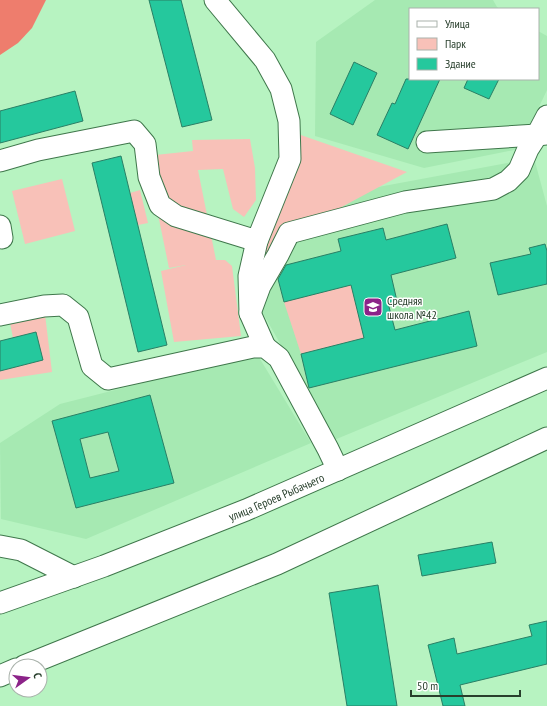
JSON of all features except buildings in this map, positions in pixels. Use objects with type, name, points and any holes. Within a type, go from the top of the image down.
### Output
[{"type":"street","points":[[215,0],[265,60],[282,90],[289,121],[290,159],[257,241],[249,276],[250,313],[265,348]]},
{"type":"street","points":[[250,313],[260,286],[289,233],[405,202],[493,189],[508,181],[519,170],[528,149],[542,134],[547,116]]},
{"type":"street","points":[[0,162],[38,150],[134,131],[145,144],[148,177],[160,205],[176,216],[257,241]]},
{"type":"street","points":[[427,142],[542,134]]},
{"type":"street","points":[[0,315],[44,306],[63,305],[78,317],[92,366],[108,379],[253,347],[265,348],[279,358],[338,470]]},
{"type":"street","name":"улица Героев Рыбачьего","points":[[0,603],[74,577],[246,510],[547,378]]},
{"type":"street","points":[[44,658],[277,564],[547,438]]},
{"type":"street","points":[[0,546],[21,550],[74,577]]},
{"type":"shaded area","points":[[0,0],[46,0],[32,28],[18,43],[0,55]]},
{"type":"shaded area","points":[[375,0],[493,0],[498,8],[409,8],[409,80],[539,80],[539,32],[547,36],[547,90],[519,149],[424,168],[315,136],[316,42]]},
{"type":"shaded area","points":[[534,158],[547,206],[547,352],[334,440],[259,306],[303,201]]},
{"type":"shaded area","points":[[257,354],[311,443],[86,539],[1,519],[0,443],[60,404]]},
{"type":"green space","points":[[295,133],[407,172],[280,240],[249,298]]},
{"type":"green space","points":[[250,139],[255,168],[256,200],[244,217],[233,209],[223,169],[198,170],[216,260],[225,260],[232,266],[241,336],[174,342],[161,271],[186,265],[169,268],[146,156],[193,151],[192,140]]},
{"type":"green space","points":[[62,179],[75,231],[25,244],[12,191]]},
{"type":"green space","points":[[140,190],[148,223],[138,225],[130,193]]},
{"type":"green space","points":[[351,285],[364,338],[301,354],[284,302]]},
{"type":"green space","points":[[44,306],[52,372],[0,380],[0,371],[43,360],[36,332],[13,338],[8,313]]},
{"type":"place","name":"Средняя школа №42","points":[[373,307]]}]
